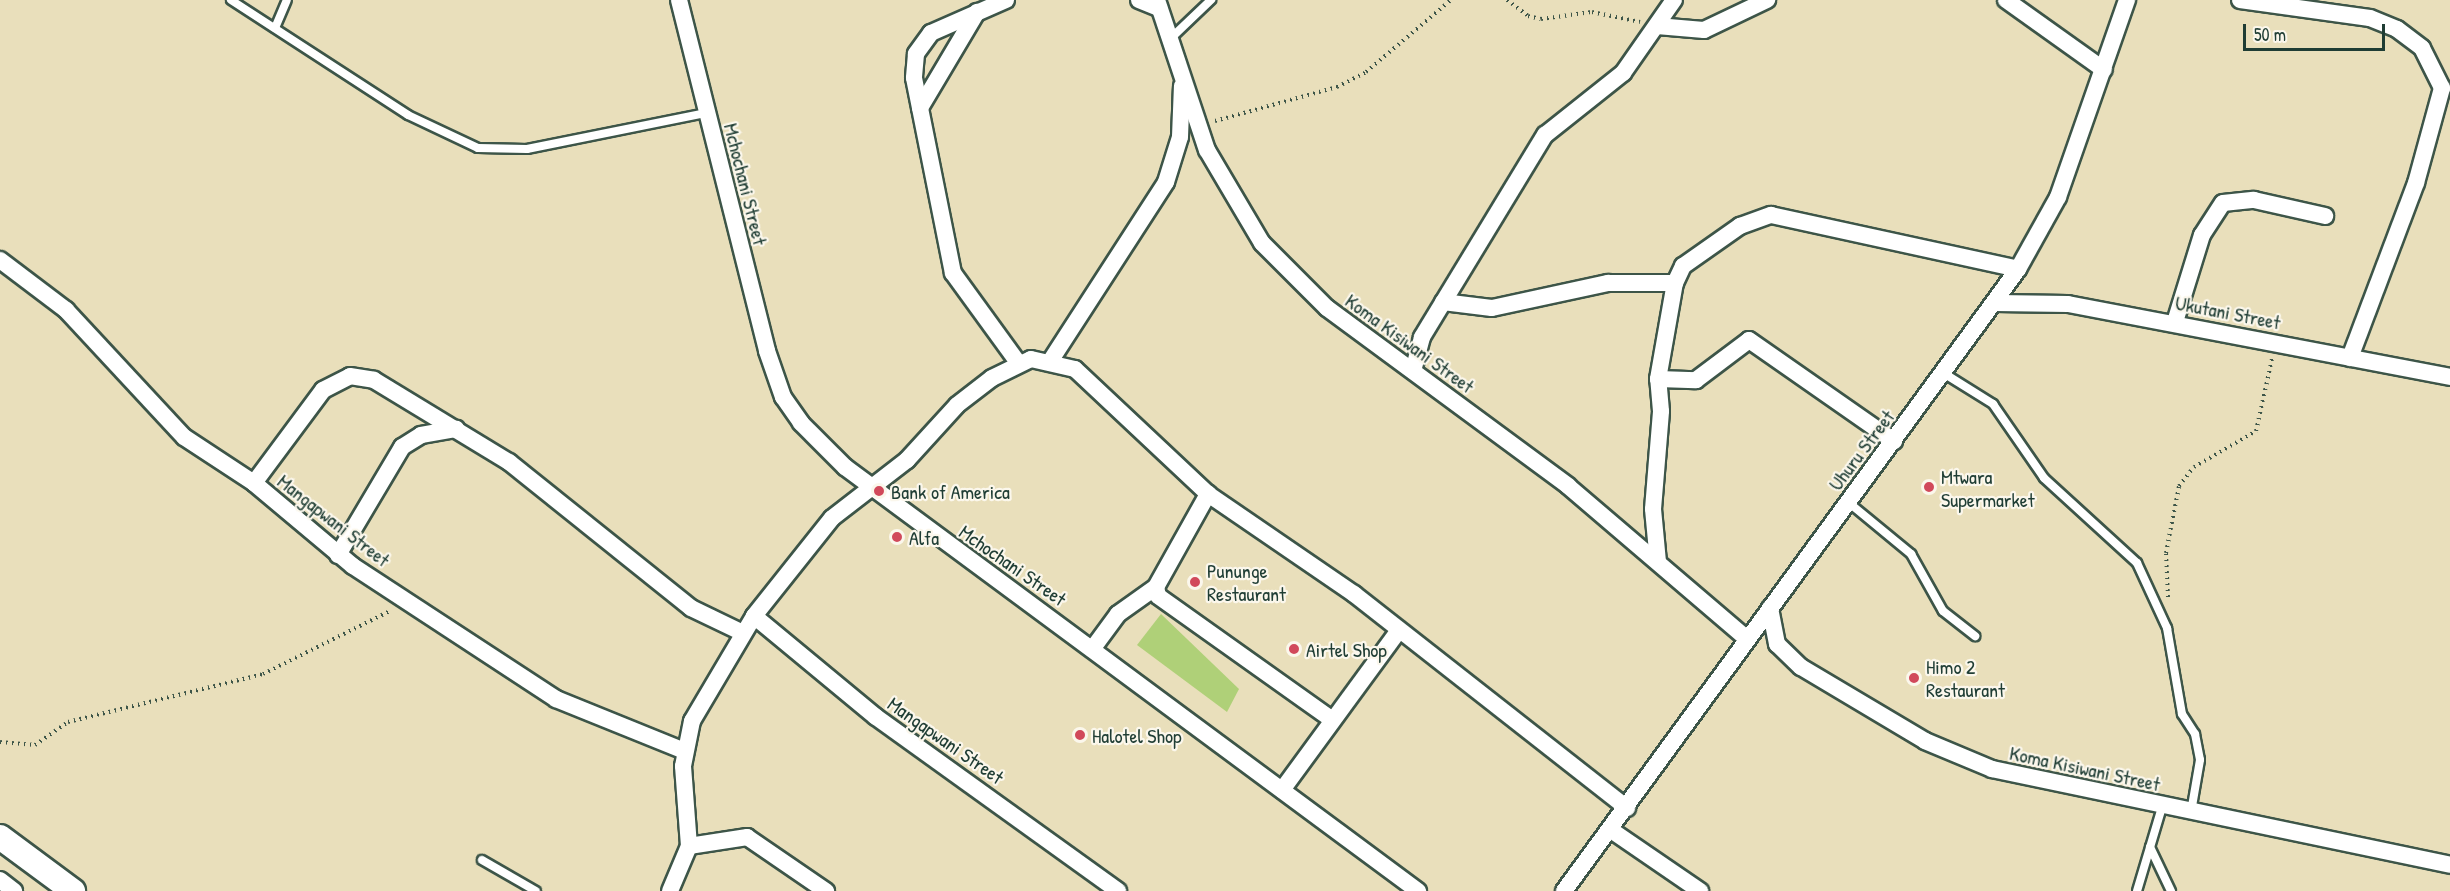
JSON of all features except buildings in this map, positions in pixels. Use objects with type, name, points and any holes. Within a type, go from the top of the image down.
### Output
[{"type":"street","name":"Mchochani Street","points":[[679,0],[706,114],[783,397],[816,441],[872,487],[1093,648],[1418,891]]},
{"type":"street","points":[[1006,0],[936,29],[920,46],[914,78],[953,273],[1019,364]]},
{"type":"street","points":[[1139,0],[1158,4]]},
{"type":"street","points":[[1413,371],[1422,337],[1545,135],[1599,96],[1658,26],[1674,0]]},
{"type":"street","points":[[1658,26],[1704,30],[1767,0]]},
{"type":"street","points":[[2006,0],[2104,70]]},
{"type":"street","name":"Uhuru Street","points":[[1564,891],[1627,808],[1747,639],[1945,374],[2018,269],[2058,197],[2127,0]]},
{"type":"street","points":[[2240,0],[2353,8],[2410,36],[2432,62],[2442,88],[2416,183],[2350,358]]},
{"type":"street","name":"Koma Kisiwani Street","points":[[1158,4],[1182,79],[1223,182],[1262,243],[1327,308],[1568,486],[1747,639]]},
{"type":"street","points":[[920,108],[976,12]]},
{"type":"street","points":[[1051,360],[1166,182],[1180,137],[1182,79]]},
{"type":"street","points":[[2175,322],[2202,235],[2223,203],[2254,200],[2325,216]]},
{"type":"street","points":[[1658,562],[1653,509],[1661,411],[1658,379],[1675,284],[1683,266],[1740,226],[1771,215],[2018,269]]},
{"type":"street","name":"Mangapwani Street","points":[[0,260],[66,310],[184,437],[254,483],[338,555],[412,601],[556,699],[685,751]]},
{"type":"street","points":[[1443,302],[1492,308],[1608,283],[1675,284]]},
{"type":"street","name":"Ukutani Street","points":[[1996,303],[2068,304],[2175,322],[2450,377]]},
{"type":"street","points":[[1658,379],[1701,378],[1749,340],[1894,441]]},
{"type":"street","points":[[670,891],[689,846],[685,751],[696,711],[754,616],[832,518],[907,460],[957,405],[1019,364],[1051,360],[1075,369],[1208,494],[1399,630],[1627,808]]},
{"type":"street","points":[[254,483],[315,398],[340,379],[383,383],[540,485],[691,608],[743,633]]},
{"type":"street","points":[[338,555],[402,447],[421,435],[456,429]]},
{"type":"street","points":[[1093,648],[1118,614],[1156,587],[1208,494]]},
{"type":"street","points":[[1156,587],[1158,596],[1331,719]]},
{"type":"street","name":"Koma Kisiwani Street","points":[[1770,608],[1777,645],[1801,667],[1925,741],[1992,769],[2162,807],[2450,865]]},
{"type":"street","name":"Mangapwani Street","points":[[754,616],[876,717],[1119,891]]},
{"type":"street","points":[[1282,790],[1331,719],[1399,630]]},
{"type":"street","points":[[1611,830],[1700,891]]},
{"type":"street","points":[[0,837],[73,891]]},
{"type":"street","points":[[689,846],[747,837],[826,891]]},
{"type":"street","points":[[0,880],[14,891]]},
{"type":"lane","points":[[231,0],[408,115],[478,148],[527,149],[706,114]]},
{"type":"lane","points":[[275,28],[286,0]]},
{"type":"lane","points":[[1169,40],[1211,0]]},
{"type":"lane","points":[[1945,374],[1993,404],[2044,478],[2129,551],[2167,628],[2182,714],[2195,734],[2200,760],[2191,812]]},
{"type":"lane","points":[[1848,502],[1911,554],[1943,611],[1975,636]]},
{"type":"lane","points":[[2137,891],[2162,807]]},
{"type":"lane","points":[[2150,848],[2171,891]]},
{"type":"lane","points":[[482,860],[536,891]]},
{"type":"path","points":[[1201,127],[1337,87],[1366,72],[1450,0]]},
{"type":"path","points":[[1507,0],[1528,16],[1541,19],[1592,12],[1658,26]]},
{"type":"path","points":[[2167,628],[2166,553],[2179,486],[2194,467],[2256,430],[2275,343]]},
{"type":"path","points":[[0,742],[35,745],[68,722],[263,674],[412,601]]},
{"type":"green space","points":[[1161,614],[1239,689],[1227,712],[1137,645]]},
{"type":"place","name":"Mtwara Supermarket","points":[[1929,487]]},
{"type":"place","name":"Bank of America","points":[[879,491]]},
{"type":"place","name":"Alfa","points":[[897,537]]},
{"type":"place","name":"Pununge Restaurant","points":[[1195,582]]},
{"type":"place","name":"Airtel Shop","points":[[1294,649]]},
{"type":"place","name":"Himo 2 Restaurant","points":[[1914,678]]},
{"type":"place","name":"Halotel Shop","points":[[1080,735]]}]
